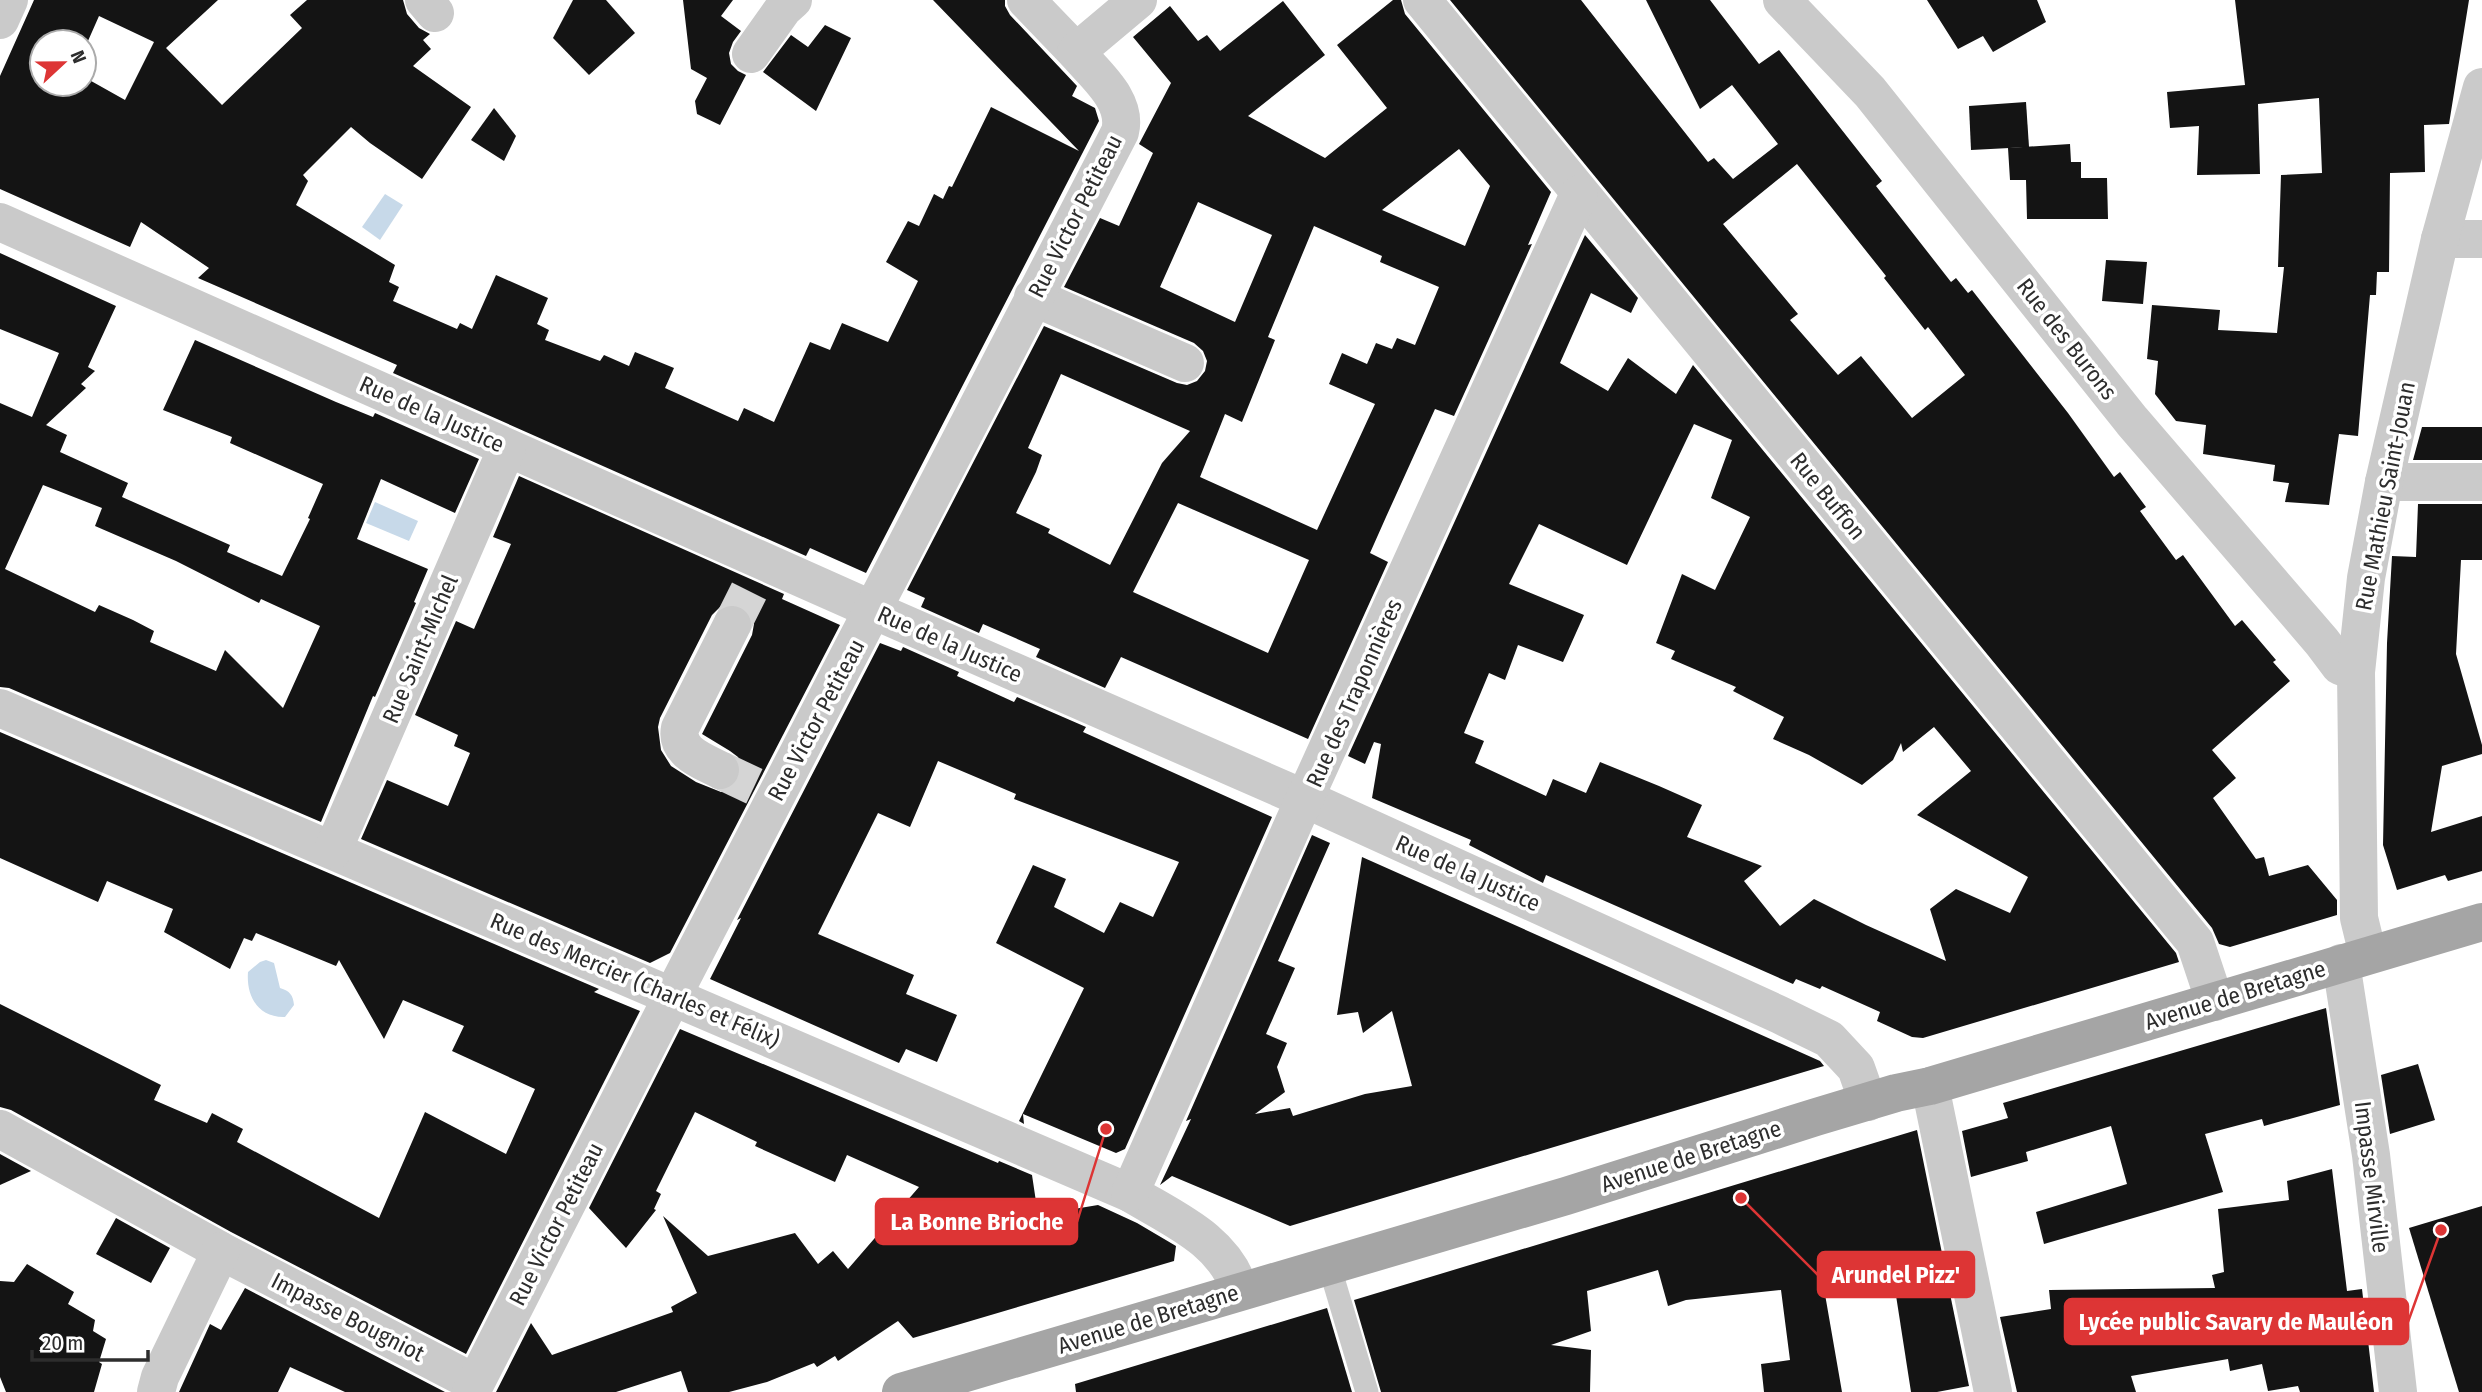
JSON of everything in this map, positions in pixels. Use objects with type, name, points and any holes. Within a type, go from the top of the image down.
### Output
[{"type":"main road","name":"Avenue de Bretagne","points":[[913,1390],[1566,1196],[1868,1102],[2482,922]]},
{"type":"street","points":[[0,20],[9,0]]},
{"type":"street","points":[[751,54],[783,9],[793,0]]},
{"type":"street","name":"Rue Victor Petiteau","points":[[473,1388],[672,997],[766,792],[873,610],[1120,132],[1123,118],[1117,100],[1026,0]]},
{"type":"street","points":[[1076,52],[1139,0]]},
{"type":"street","name":"Rue Buffon","points":[[1422,0],[2195,942],[2216,1002]]},
{"type":"street","name":"Rue des Burons","points":[[1782,0],[1870,92],[2132,421],[2340,666],[2357,672]]},
{"type":"street","name":"Rue Mathieu Saint-Jouan","points":[[2354,959],[2359,918],[2357,672],[2365,579],[2384,482],[2440,239],[2482,87]]},
{"type":"street","name":"Rue des Traponnières","points":[[1130,1193],[1579,194]]},
{"type":"street","name":"Rue de la Justice","points":[[0,222],[507,447],[758,573],[873,610],[1306,800],[1829,1039],[1856,1068],[1868,1102]]},
{"type":"street","points":[[2440,239],[2482,239]]},
{"type":"street","points":[[1033,297],[1185,363]]},
{"type":"street","name":"Rue Saint-Michel","points":[[333,850],[507,447]]},
{"type":"street","points":[[2384,482],[2482,482]]},
{"type":"street","points":[[720,770],[687,751],[678,735],[732,625]]},
{"type":"street","name":"Rue des Mercier (Charles et Félix)","points":[[0,708],[1130,1193],[1191,1229],[1220,1252],[1236,1278],[1240,1291]]},
{"type":"street","name":"Impasse Mirville","points":[[2354,959],[2371,1155],[2398,1392]]},
{"type":"street","points":[[1930,1086],[1993,1392]]},
{"type":"street","name":"Impasse Bougniot","points":[[0,1129],[473,1388]]},
{"type":"street","points":[[156,1392],[160,1377],[221,1251]]},
{"type":"lane","points":[[1329,1265],[1367,1392]]},
{"type":"water","points":[[385,194],[403,205],[380,240],[362,227]]},
{"type":"water","points":[[375,502],[418,521],[409,541],[366,523]]},
{"type":"water","points":[[266,960],[274,963],[280,988],[289,992],[293,999],[294,1005],[285,1017],[261,1010],[249,990],[248,972]]},
{"type":"building","points":[[34,0],[218,0],[166,48],[222,105],[302,28],[290,15],[307,0],[403,0],[407,14],[419,28],[430,34],[423,40],[431,49],[413,66],[471,107],[422,179],[351,127],[303,175],[308,181],[296,205],[395,265],[389,282],[399,287],[393,301],[457,329],[460,323],[472,329],[496,275],[548,298],[537,324],[549,330],[545,340],[600,361],[604,355],[629,366],[635,352],[674,368],[665,388],[738,421],[744,408],[774,422],[810,342],[830,350],[842,323],[888,342],[918,281],[886,262],[908,221],[919,226],[934,194],[943,199],[949,186],[952,187],[991,107],[1079,151],[933,0],[1005,0],[1010,15],[1077,86],[1072,96],[1095,108],[1099,121],[866,573],[810,548],[806,556],[393,373],[397,365],[198,278],[209,268],[141,222],[130,247],[0,189],[0,76]]},
{"type":"building","points":[[573,0],[606,0],[635,33],[589,75],[553,38]]},
{"type":"building","points":[[683,0],[733,0],[721,16],[741,31],[729,53],[731,64],[746,75],[720,125],[697,114],[695,101],[707,78],[691,69]]},
{"type":"building","points":[[1393,0],[1401,0],[1405,14],[1551,192],[1528,245],[1532,244],[1454,416],[1435,409],[1370,553],[1388,562],[1308,739],[1121,657],[1105,688],[1036,657],[1040,649],[983,624],[979,633],[921,607],[925,598],[907,590],[1044,326],[1177,383],[1187,385],[1197,381],[1205,371],[1207,361],[1203,351],[1194,343],[1064,287],[1100,218],[1119,226],[1153,153],[1139,144],[1171,83],[1133,37],[1170,6],[1198,41],[1207,35],[1220,51],[1283,1],[1325,55],[1248,116],[1325,158],[1387,108],[1337,45]],"holes":[[[1459,149],[1490,186],[1465,246],[1382,210]],[[1198,202],[1272,235],[1235,322],[1160,287]],[[1314,226],[1382,256],[1380,262],[1439,287],[1415,345],[1397,338],[1392,349],[1376,343],[1367,364],[1342,353],[1329,384],[1375,404],[1317,530],[1200,477],[1225,414],[1242,422],[1275,340],[1268,337]],[[1061,374],[1190,431],[1162,463],[1110,565],[1048,533],[1050,529],[1016,513],[1042,455],[1028,448]],[[1178,503],[1309,560],[1268,653],[1133,592]]]},
{"type":"building","points":[[1450,0],[1581,0],[1708,162],[1714,158],[1733,179],[1778,144],[1732,85],[1700,109],[1646,0],[1710,0],[1759,64],[1779,50],[1882,181],[1876,186],[1951,282],[1956,278],[1968,293],[1972,290],[2114,477],[2120,472],[2146,507],[2140,511],[2176,560],[2183,555],[2235,626],[2242,620],[2290,681],[2212,750],[2236,778],[2213,798],[2256,859],[2264,857],[2269,876],[2308,865],[2337,900],[2337,915],[2230,947],[2219,944],[2212,928]],"holes":[[[1797,164],[1886,276],[1884,278],[1925,330],[1928,327],[1965,375],[1912,418],[1861,356],[1838,375],[1790,320],[1798,314],[1723,224]]]},
{"type":"building","points":[[1927,0],[2037,0],[2046,22],[1993,52],[1983,36],[1958,49]]},
{"type":"building","points":[[2235,0],[2469,0],[2449,124],[2424,125],[2425,172],[2390,173],[2389,272],[2377,272],[2376,295],[2370,295],[2358,436],[2339,434],[2329,505],[2285,502],[2289,483],[2273,481],[2275,465],[2203,454],[2206,425],[2176,421],[2155,394],[2158,361],[2147,359],[2152,305],[2220,310],[2218,330],[2277,333],[2284,267],[2278,267],[2281,175],[2322,173],[2319,98],[2258,104],[2260,174],[2197,175],[2199,126],[2170,128],[2167,92],[2245,85]]},
{"type":"building","points":[[825,25],[851,38],[816,111],[763,72],[791,35],[808,47]]},
{"type":"building","points":[[2026,102],[2029,147],[1971,150],[1969,106]]},
{"type":"building","points":[[494,108],[516,136],[504,161],[471,140]]},
{"type":"building","points":[[2070,144],[2071,162],[2081,162],[2081,178],[2107,178],[2108,219],[2027,219],[2026,180],[2010,180],[2008,148]]},
{"type":"building","points":[[1585,235],[1638,298],[1631,313],[1591,293],[1560,363],[1608,391],[1628,358],[1676,394],[1693,365],[2176,953],[2179,962],[1923,1038],[1912,1037],[1877,1021],[1880,1012],[1822,986],[1820,989],[1796,979],[1793,984],[1546,875],[1543,883],[1469,845],[1471,840],[1372,798],[1381,744],[1374,742],[1365,764],[1348,756]],"holes":[[[1694,424],[1732,440],[1711,498],[1750,517],[1715,590],[1682,574],[1656,643],[1675,651],[1671,659],[1736,687],[1733,691],[1784,717],[1773,739],[1809,755],[1862,785],[1893,760],[1901,743],[1903,752],[1934,727],[1971,771],[1917,815],[2028,877],[2010,913],[1956,889],[1930,909],[1946,961],[1814,899],[1780,926],[1744,881],[1762,866],[1687,837],[1702,805],[1659,786],[1600,762],[1586,793],[1553,779],[1546,796],[1475,763],[1484,741],[1464,733],[1489,673],[1505,680],[1518,645],[1563,662],[1584,615],[1509,584],[1539,524],[1627,565]]]},
{"type":"building","points":[[0,253],[116,306],[88,367],[95,371],[81,384],[86,388],[46,425],[67,435],[60,452],[128,483],[122,497],[230,545],[227,552],[282,576],[310,519],[308,518],[323,484],[230,443],[232,437],[163,410],[195,340],[336,402],[373,417],[375,413],[479,459],[455,513],[381,479],[357,539],[428,569],[414,602],[416,603],[375,697],[373,696],[321,822],[9,688],[0,687],[0,403],[32,417],[59,353],[0,329]],"holes":[[[43,485],[102,508],[95,526],[176,561],[259,603],[261,599],[320,626],[283,708],[225,650],[216,671],[150,642],[154,631],[133,620],[99,605],[95,612],[5,569]]]},
{"type":"building","points":[[2106,260],[2147,262],[2143,304],[2102,301]]},
{"type":"building","points":[[2422,427],[2482,427],[2482,460],[2413,460]]},
{"type":"building","points":[[519,476],[784,594],[782,599],[840,625],[670,953],[650,963],[361,839],[387,780],[448,806],[470,753],[454,746],[458,735],[415,715],[456,621],[474,629],[511,544],[493,537]],"holes":[[[731,603],[741,605],[750,612],[754,624],[752,635],[702,734],[738,757],[742,768],[740,779],[733,788],[721,792],[696,782],[671,766],[661,750],[658,727],[660,718],[712,615],[721,606]]]},
{"type":"building","points":[[2418,504],[2482,504],[2482,560],[2461,560],[2456,654],[2482,745],[2482,754],[2442,766],[2431,832],[2482,816],[2482,871],[2448,881],[2445,875],[2397,890],[2383,845],[2387,643],[2392,556],[2416,557]]},
{"type":"building","points":[[880,643],[901,651],[903,647],[959,672],[957,676],[1014,702],[1017,697],[1086,727],[1083,732],[1272,817],[1125,1149],[1116,1153],[1023,1114],[1024,1124],[1019,1121],[1084,988],[996,943],[1033,865],[1066,879],[1054,907],[1104,933],[1120,902],[1153,917],[1179,862],[1014,799],[1016,794],[938,761],[910,827],[878,813],[818,934],[914,975],[906,994],[957,1015],[937,1062],[906,1049],[899,1063],[710,979],[741,918],[737,920]]},
{"type":"building","points":[[0,732],[599,989],[594,992],[640,1011],[466,1354],[231,1232],[11,1110],[0,1107],[0,1004],[161,1085],[154,1100],[207,1123],[212,1113],[243,1129],[237,1142],[379,1218],[425,1112],[506,1154],[535,1089],[452,1051],[464,1026],[403,1000],[384,1039],[339,960],[336,966],[256,933],[252,941],[244,938],[230,969],[164,932],[173,909],[107,881],[98,902],[0,858]]},
{"type":"building","points":[[1312,835],[1330,843],[1278,961],[1295,968],[1266,1034],[1287,1043],[1277,1067],[1285,1092],[1255,1114],[1290,1108],[1293,1116],[1365,1094],[1412,1086],[1392,1011],[1363,1033],[1358,1012],[1337,1015],[1362,857],[1820,1061],[1824,1066],[1290,1226],[1172,1176],[1160,1185],[1191,1119],[1186,1121]]},
{"type":"building","points":[[2326,1008],[2340,1105],[2264,1126],[2262,1119],[2205,1134],[2223,1192],[2044,1244],[2036,1212],[2127,1184],[2111,1126],[2026,1152],[2028,1161],[1971,1177],[1962,1131],[2008,1118],[2003,1103]]},
{"type":"building","points":[[680,1029],[1032,1175],[1038,1215],[1098,1205],[1137,1223],[1176,1246],[1174,1261],[913,1338],[898,1321],[838,1361],[835,1356],[817,1367],[814,1363],[767,1382],[729,1392],[688,1392],[681,1371],[616,1392],[496,1392],[531,1323],[552,1355],[673,1312],[671,1307],[697,1293],[663,1216],[708,1256],[795,1233],[818,1264],[833,1251],[848,1269],[919,1187],[847,1155],[835,1182],[755,1146],[757,1142],[695,1112],[656,1191],[661,1194],[654,1209],[656,1210],[626,1248],[589,1208]]},
{"type":"building","points":[[2418,1064],[2435,1120],[2390,1134],[2381,1075]]},
{"type":"building","points":[[1917,1130],[1946,1273],[1895,1288],[1891,1266],[1822,1277],[1842,1392],[1764,1392],[1761,1364],[1790,1360],[1781,1290],[1686,1300],[1668,1306],[1658,1270],[1587,1291],[1591,1331],[1551,1345],[1591,1350],[1590,1392],[1381,1392],[1354,1300]]},
{"type":"building","points":[[0,1154],[31,1171],[0,1185]]},
{"type":"building","points":[[2332,1169],[2347,1291],[2362,1289],[2374,1392],[2300,1392],[2298,1386],[2268,1391],[2262,1364],[2230,1371],[2228,1359],[2131,1376],[2136,1392],[2017,1392],[2000,1317],[2051,1309],[2049,1290],[2215,1288],[2212,1275],[2224,1272],[2218,1209],[2289,1200],[2287,1181]]},
{"type":"building","points":[[2482,1206],[2482,1392],[2459,1392],[2409,1228]]},
{"type":"building","points":[[116,1218],[170,1248],[151,1283],[96,1254]]},
{"type":"building","points":[[27,1264],[74,1292],[68,1304],[95,1320],[93,1331],[106,1339],[94,1392],[6,1392],[0,1377],[0,1281],[14,1282]]},
{"type":"building","points":[[245,1288],[445,1392],[345,1392],[290,1367],[278,1392],[179,1392],[210,1324],[221,1330]]},
{"type":"building","points":[[1895,1289],[1949,1289],[1969,1386],[1937,1392],[1911,1392]]},
{"type":"building","points":[[1327,1308],[1352,1392],[1076,1392],[1075,1384]]},
{"type":"tunnel","points":[[732,625],[752,585]]},
{"type":"tunnel","points":[[720,770],[756,787]]},
{"type":"place","name":"La Bonne Brioche","points":[[1106,1129]]},
{"type":"place","name":"Arundel Pizz'","points":[[1741,1198]]},
{"type":"place","name":"Lycée public Savary de Mauléon","points":[[2441,1230]]}]
